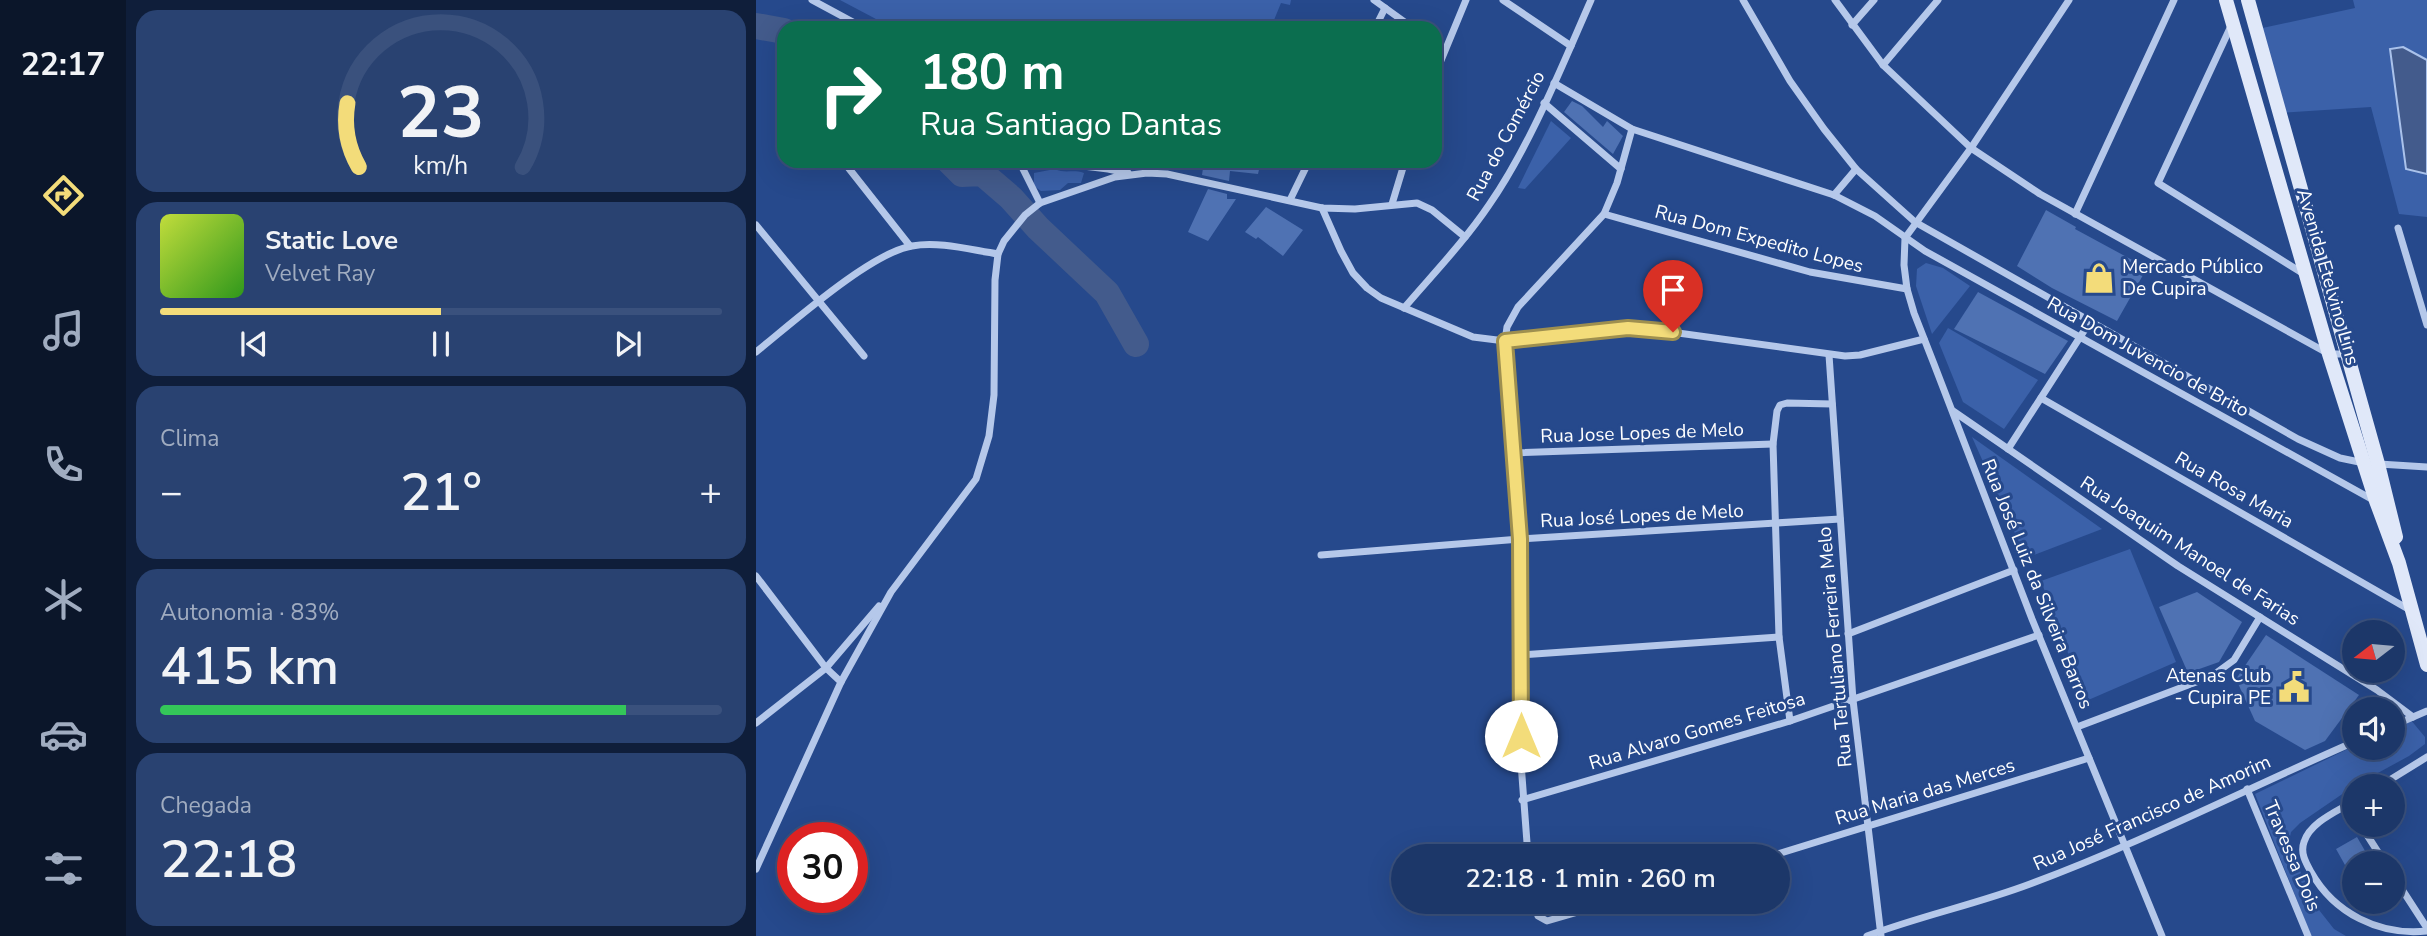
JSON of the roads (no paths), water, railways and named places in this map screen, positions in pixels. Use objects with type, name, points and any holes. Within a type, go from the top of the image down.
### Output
[{"type":"main road","name":"Avenida Etelvino Lins","points":[[2226,0],[2329,354],[2395,527],[2399,563]]},
{"type":"main road","name":"Avenida Etelvino Lins","points":[[2248,0],[2347,354],[2372,463],[2376,501],[2399,563],[2427,665]]},
{"type":"main road","points":[[2253,94],[2273,89]]},
{"type":"street","points":[[812,0],[851,21]]},
{"type":"street","points":[[1374,0],[1403,21]]},
{"type":"street","points":[[1442,56],[1466,0]]},
{"type":"street","points":[[1503,0],[1571,46]]},
{"type":"street","name":"Rua do Comércio","points":[[1404,308],[1490,204],[1554,83],[1591,0]]},
{"type":"street","name":"Rua Dom Juvencio de Brito","points":[[1743,0],[1790,81],[1856,169],[1916,222],[2298,439],[2340,458],[2427,467]]},
{"type":"street","points":[[1835,0],[1883,65],[1971,148],[2040,194],[2329,354],[2347,354]]},
{"type":"street","points":[[1852,25],[1874,0]]},
{"type":"street","points":[[1883,65],[1938,0]]},
{"type":"street","points":[[1905,238],[1971,148],[2069,0]]},
{"type":"street","points":[[2076,214],[2174,0]]},
{"type":"street","points":[[1379,21],[1385,8]]},
{"type":"street","points":[[2232,24],[2158,183],[2307,276]]},
{"type":"street","name":"Rua Dom Juvencio de Brito","points":[[1554,83],[1632,129],[1834,195],[1875,216],[1905,238],[2081,338],[2376,501]]},
{"type":"street","points":[[1544,103],[1621,169]]},
{"type":"street","points":[[1527,844],[1522,800],[1520,539],[1505,341],[1507,327],[1518,307],[1604,214],[1632,129]]},
{"type":"street","points":[[848,168],[910,246]]},
{"type":"street","points":[[1022,168],[1040,203]]},
{"type":"street","points":[[1100,168],[1131,174],[1167,174],[1322,208],[1355,209],[1408,202],[1424,205],[1465,237]]},
{"type":"street","points":[[1290,200],[1306,168]]},
{"type":"street","points":[[1392,204],[1403,168]]},
{"type":"street","points":[[1834,195],[1856,169]]},
{"type":"street","points":[[756,723],[826,668],[891,592],[976,479],[989,436],[994,396],[995,280],[998,254],[1004,242],[1030,210],[1040,203],[1098,182],[1131,174]]},
{"type":"street","points":[[1322,208],[1341,251],[1353,272],[1367,288],[1381,298],[1473,337],[1505,341],[1638,328],[1829,355],[1860,355],[1924,339]]},
{"type":"street","name":"Rua Dom Expedito Lopes","points":[[1604,214],[1810,272],[1907,289]]},
{"type":"street","points":[[756,225],[864,356]]},
{"type":"street","points":[[2398,228],[2427,325]]},
{"type":"street","name":"Rua José Luiz da Silveira Barros","points":[[1905,238],[1907,289],[1924,339],[2039,635],[2162,936]]},
{"type":"street","points":[[756,352],[882,257],[910,246],[998,254]]},
{"type":"street","points":[[2008,449],[2091,320]]},
{"type":"street","name":"Rua Tertuliano Ferreira Melo","points":[[1829,355],[1853,700],[1881,933]]},
{"type":"street","name":"Rua Rosa Maria","points":[[2041,398],[2411,610]]},
{"type":"street","points":[[1790,721],[1779,637],[1773,444],[1777,411],[1780,405],[1787,403],[1832,404]]},
{"type":"street","name":"Rua Joaquim Manoel de Farias","points":[[1952,410],[2179,566],[2377,690],[2413,717]]},
{"type":"street","name":"Rua Jose Lopes de Melo","points":[[1512,453],[1773,444]]},
{"type":"street","name":"Rua José Lopes de Melo","points":[[1321,555],[1520,539],[1840,519]]},
{"type":"street","points":[[1848,634],[2014,570]]},
{"type":"street","points":[[756,576],[826,668],[841,682]]},
{"type":"street","points":[[756,869],[841,682],[891,592]]},
{"type":"street","points":[[2077,727],[2218,672],[2234,660],[2260,617]]},
{"type":"street","name":"Rua Alvaro Gomes Feitosa","points":[[1522,800],[1790,721],[2039,635]]},
{"type":"street","points":[[1522,655],[1779,637]]},
{"type":"street","points":[[2405,720],[2427,711]]},
{"type":"street","name":"Rua José Francisco de Amorim","points":[[1867,936],[2016,889],[2125,846],[2342,747]]},
{"type":"street","points":[[2399,774],[2427,757]]},
{"type":"street","name":"Rua Maria das Merces","points":[[1790,850],[2089,758]]},
{"type":"street","name":"Travessa Dois","points":[[2247,789],[2308,936]]},
{"type":"street","points":[[2342,809],[2314,828],[2304,841],[2303,854],[2315,878],[2338,907],[2356,922],[2383,934],[2405,936],[2427,929],[2405,894]]},
{"type":"street","points":[[1539,914],[1541,919],[1550,921],[1573,914]]},
{"type":"waterway","points":[[756,26],[777,30]]},
{"type":"waterway","points":[[956,168],[962,174],[982,173],[1011,198],[1038,228],[1107,293],[1136,344]]},
{"type":"place","name":"Mercado Público De Cupira","points":[[2099,278]]},
{"type":"place","name":"Atenas Club - Cupira PE","points":[[2294,687]]}]
